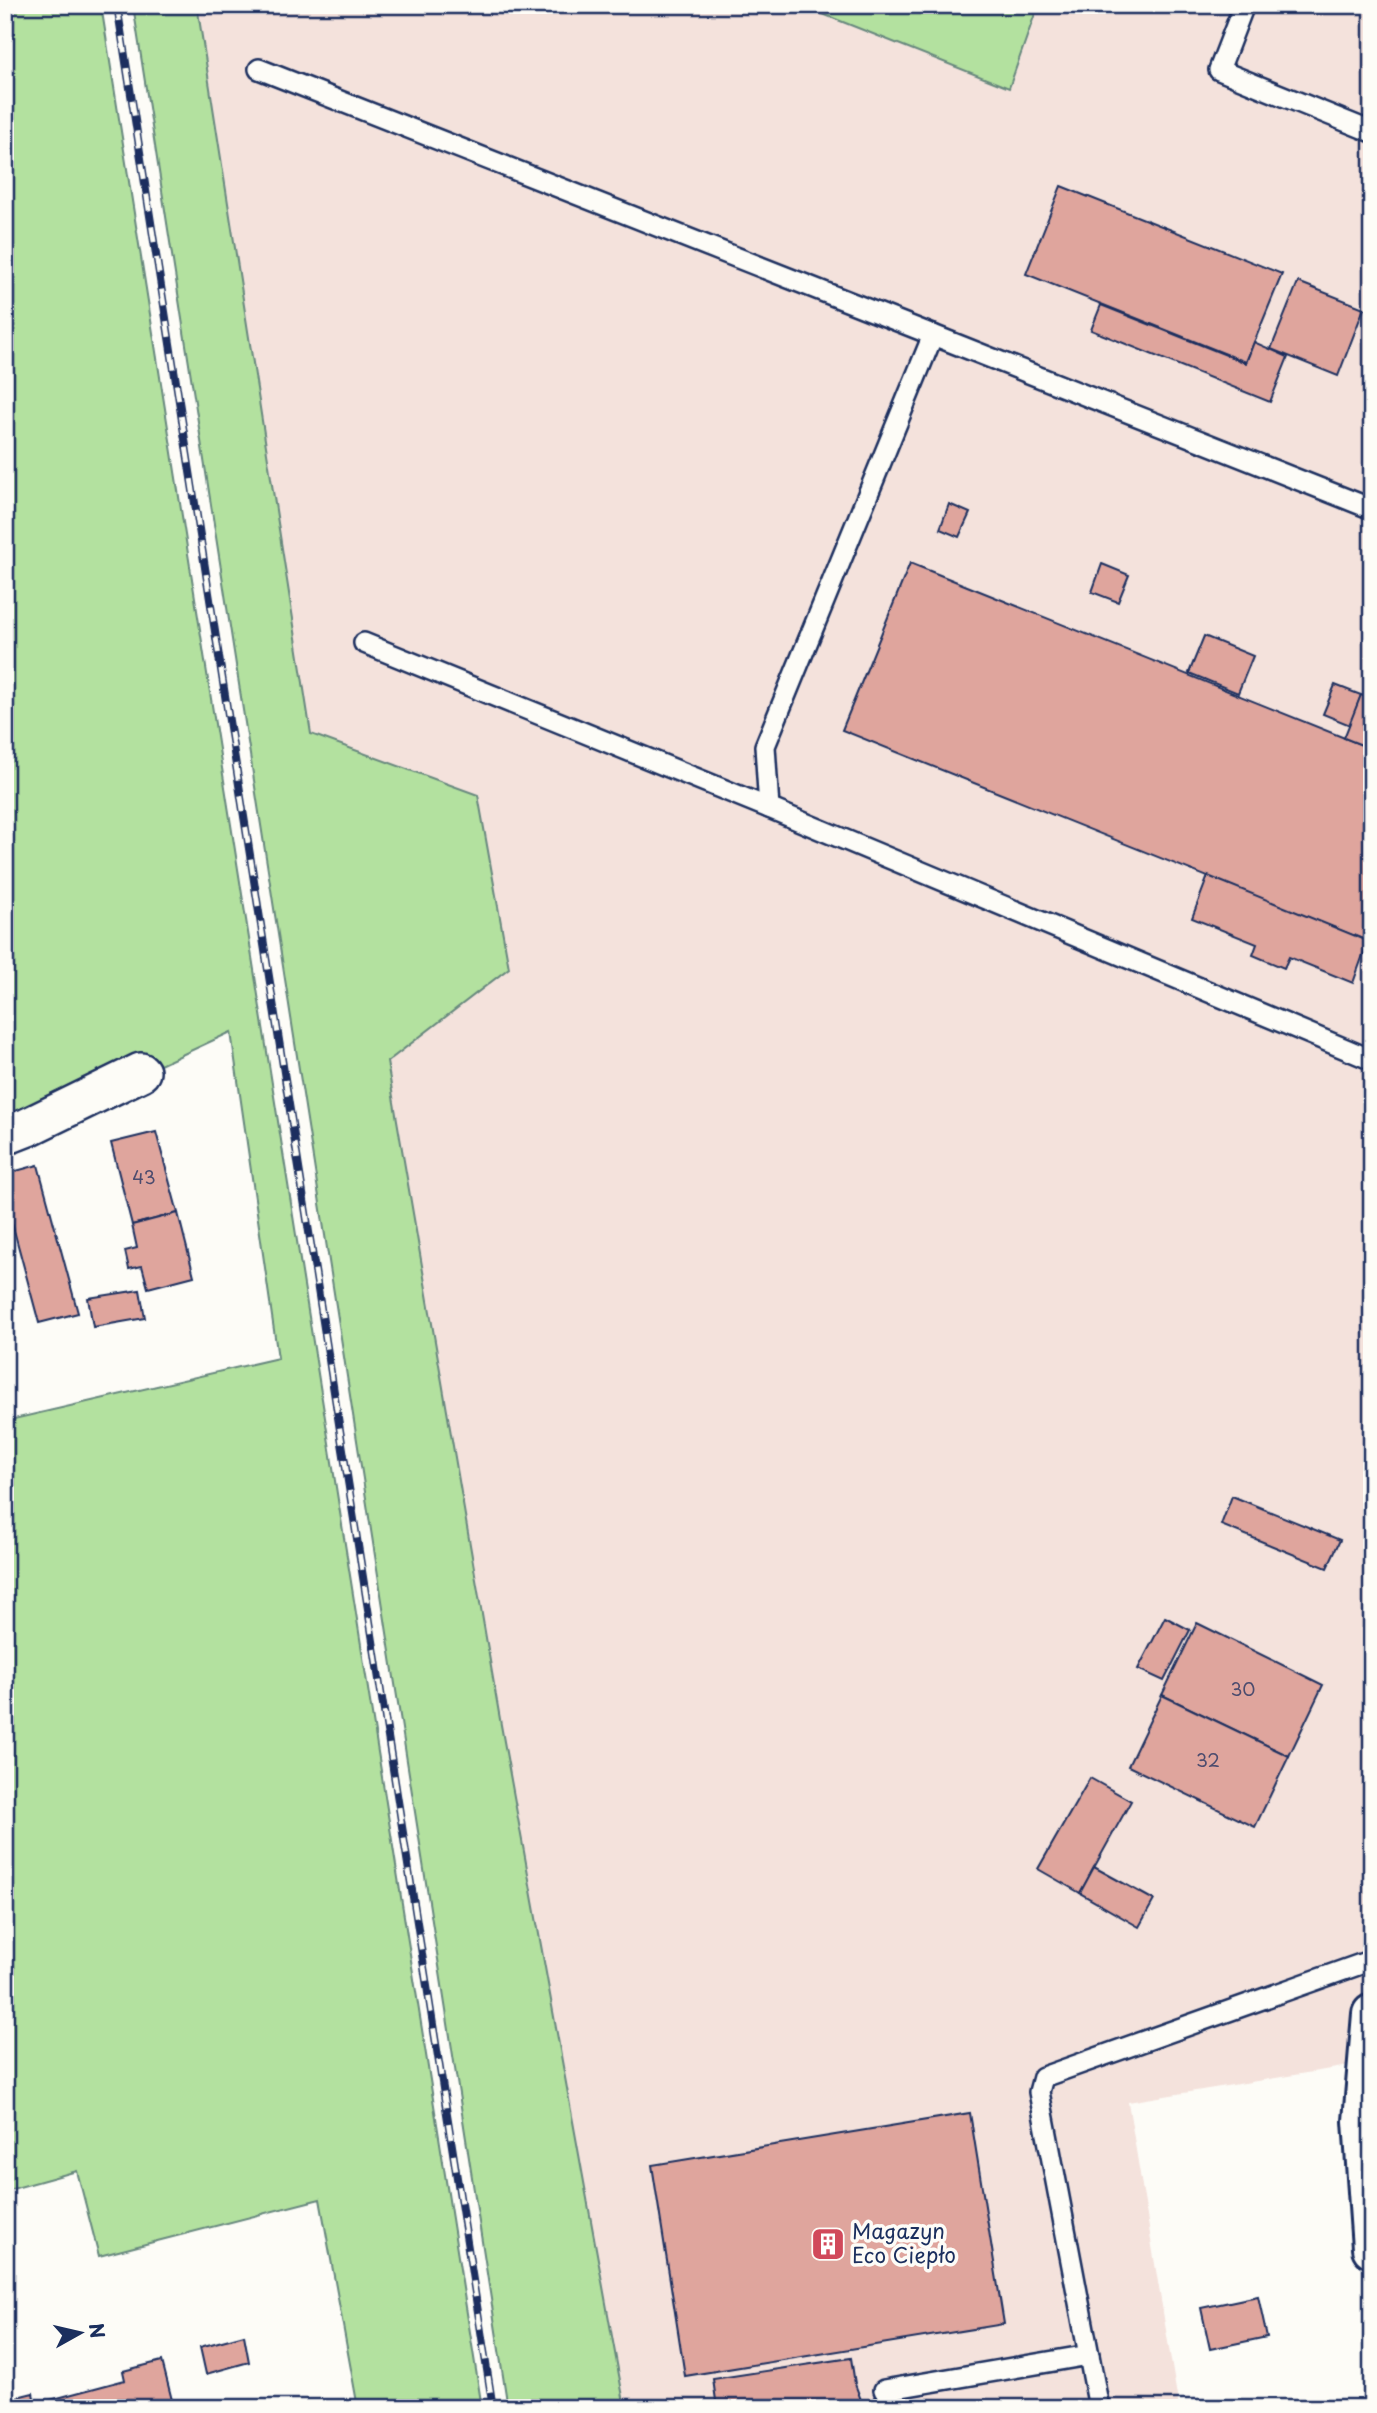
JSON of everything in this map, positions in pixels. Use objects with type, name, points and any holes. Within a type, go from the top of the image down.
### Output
[{"type":"street","points":[[5,1136],[141,1072]]},
{"type":"street","points":[[1372,2014],[1363,2121],[1372,2248]]},
{"type":"lane","points":[[1244,5],[1219,70],[1372,132]]},
{"type":"lane","points":[[259,69],[1372,509]]},
{"type":"lane","points":[[769,808],[765,746],[933,335]]},
{"type":"lane","points":[[364,643],[769,808],[1372,1060]]},
{"type":"lane","points":[[1099,2408],[1039,2092],[1043,2077],[1372,1960]]},
{"type":"lane","points":[[884,2390],[1089,2356]]},
{"type":"shaded area","points":[[197,5],[800,5],[1009,87],[1038,5],[1372,5],[1372,2014],[1367,2063],[1128,2102],[1179,2408],[625,2408],[501,1725],[387,1062],[509,968],[478,795],[311,734]]},
{"type":"green space","points":[[5,5],[101,5],[482,2408],[358,2408],[320,2199],[99,2256],[77,2171],[5,2191],[5,1421],[278,1358],[231,1032],[5,1137]]},
{"type":"green space","points":[[133,5],[197,5],[311,734],[478,795],[509,968],[387,1062],[501,1725],[625,2408],[508,2408]]},
{"type":"green space","points":[[800,5],[1038,5],[1009,88]]},
{"type":"building","points":[[1061,186],[1282,274],[1246,362],[1026,274]]},
{"type":"building","points":[[1298,282],[1364,308],[1338,376],[1271,349]]},
{"type":"building","points":[[1101,305],[1246,363],[1254,342],[1288,357],[1270,402],[1091,330]]},
{"type":"building","points":[[949,504],[970,513],[959,537],[940,529]]},
{"type":"building","points":[[910,563],[1372,749],[1372,943],[842,730]]},
{"type":"building","points":[[1102,564],[1129,575],[1118,602],[1092,592]]},
{"type":"building","points":[[1204,636],[1253,656],[1238,693],[1189,673]]},
{"type":"building","points":[[1335,685],[1361,695],[1350,725],[1323,714]]},
{"type":"building","points":[[1361,695],[1372,699],[1372,749],[1344,738]]},
{"type":"building","points":[[1208,876],[1368,941],[1353,983],[1289,957],[1284,968],[1253,955],[1257,944],[1192,918]]},
{"type":"building","points":[[156,1132],[178,1213],[132,1225],[111,1143]]},
{"type":"building","points":[[38,1165],[78,1313],[39,1323],[5,1197],[5,1174]]},
{"type":"building","points":[[178,1213],[194,1276],[148,1288],[142,1266],[129,1269],[125,1251],[137,1248],[132,1225]]},
{"type":"building","points":[[140,1290],[145,1318],[93,1327],[88,1298]]},
{"type":"building","points":[[1232,1496],[1340,1540],[1327,1568],[1221,1525]]},
{"type":"building","points":[[1165,1617],[1190,1630],[1164,1681],[1138,1669]]},
{"type":"building","points":[[1197,1623],[1323,1685],[1289,1756],[1162,1695]]},
{"type":"building","points":[[1162,1695],[1289,1756],[1255,1827],[1128,1766]]},
{"type":"building","points":[[1090,1778],[1131,1801],[1080,1893],[1038,1869]]},
{"type":"building","points":[[1094,1867],[1154,1900],[1139,1927],[1080,1893]]},
{"type":"building","name":"Magazyn Eco Ciepło","points":[[970,2113],[1004,2324],[685,2376],[652,2165]]},
{"type":"building","points":[[1258,2296],[1267,2337],[1210,2349],[1201,2308]]},
{"type":"building","points":[[244,2335],[249,2362],[206,2374],[200,2347]]},
{"type":"building","points":[[851,2358],[855,2384],[864,2408],[717,2408],[713,2379]]},
{"type":"building","points":[[162,2361],[174,2408],[36,2408],[35,2404],[125,2380],[123,2371]]},
{"type":"building","points":[[33,2393],[36,2408],[5,2408],[5,2400]]},
{"type":"railway","points":[[117,5],[493,2408]]},
{"type":"place","name":"Magazyn Eco Ciepło","points":[[828,2244]]}]
